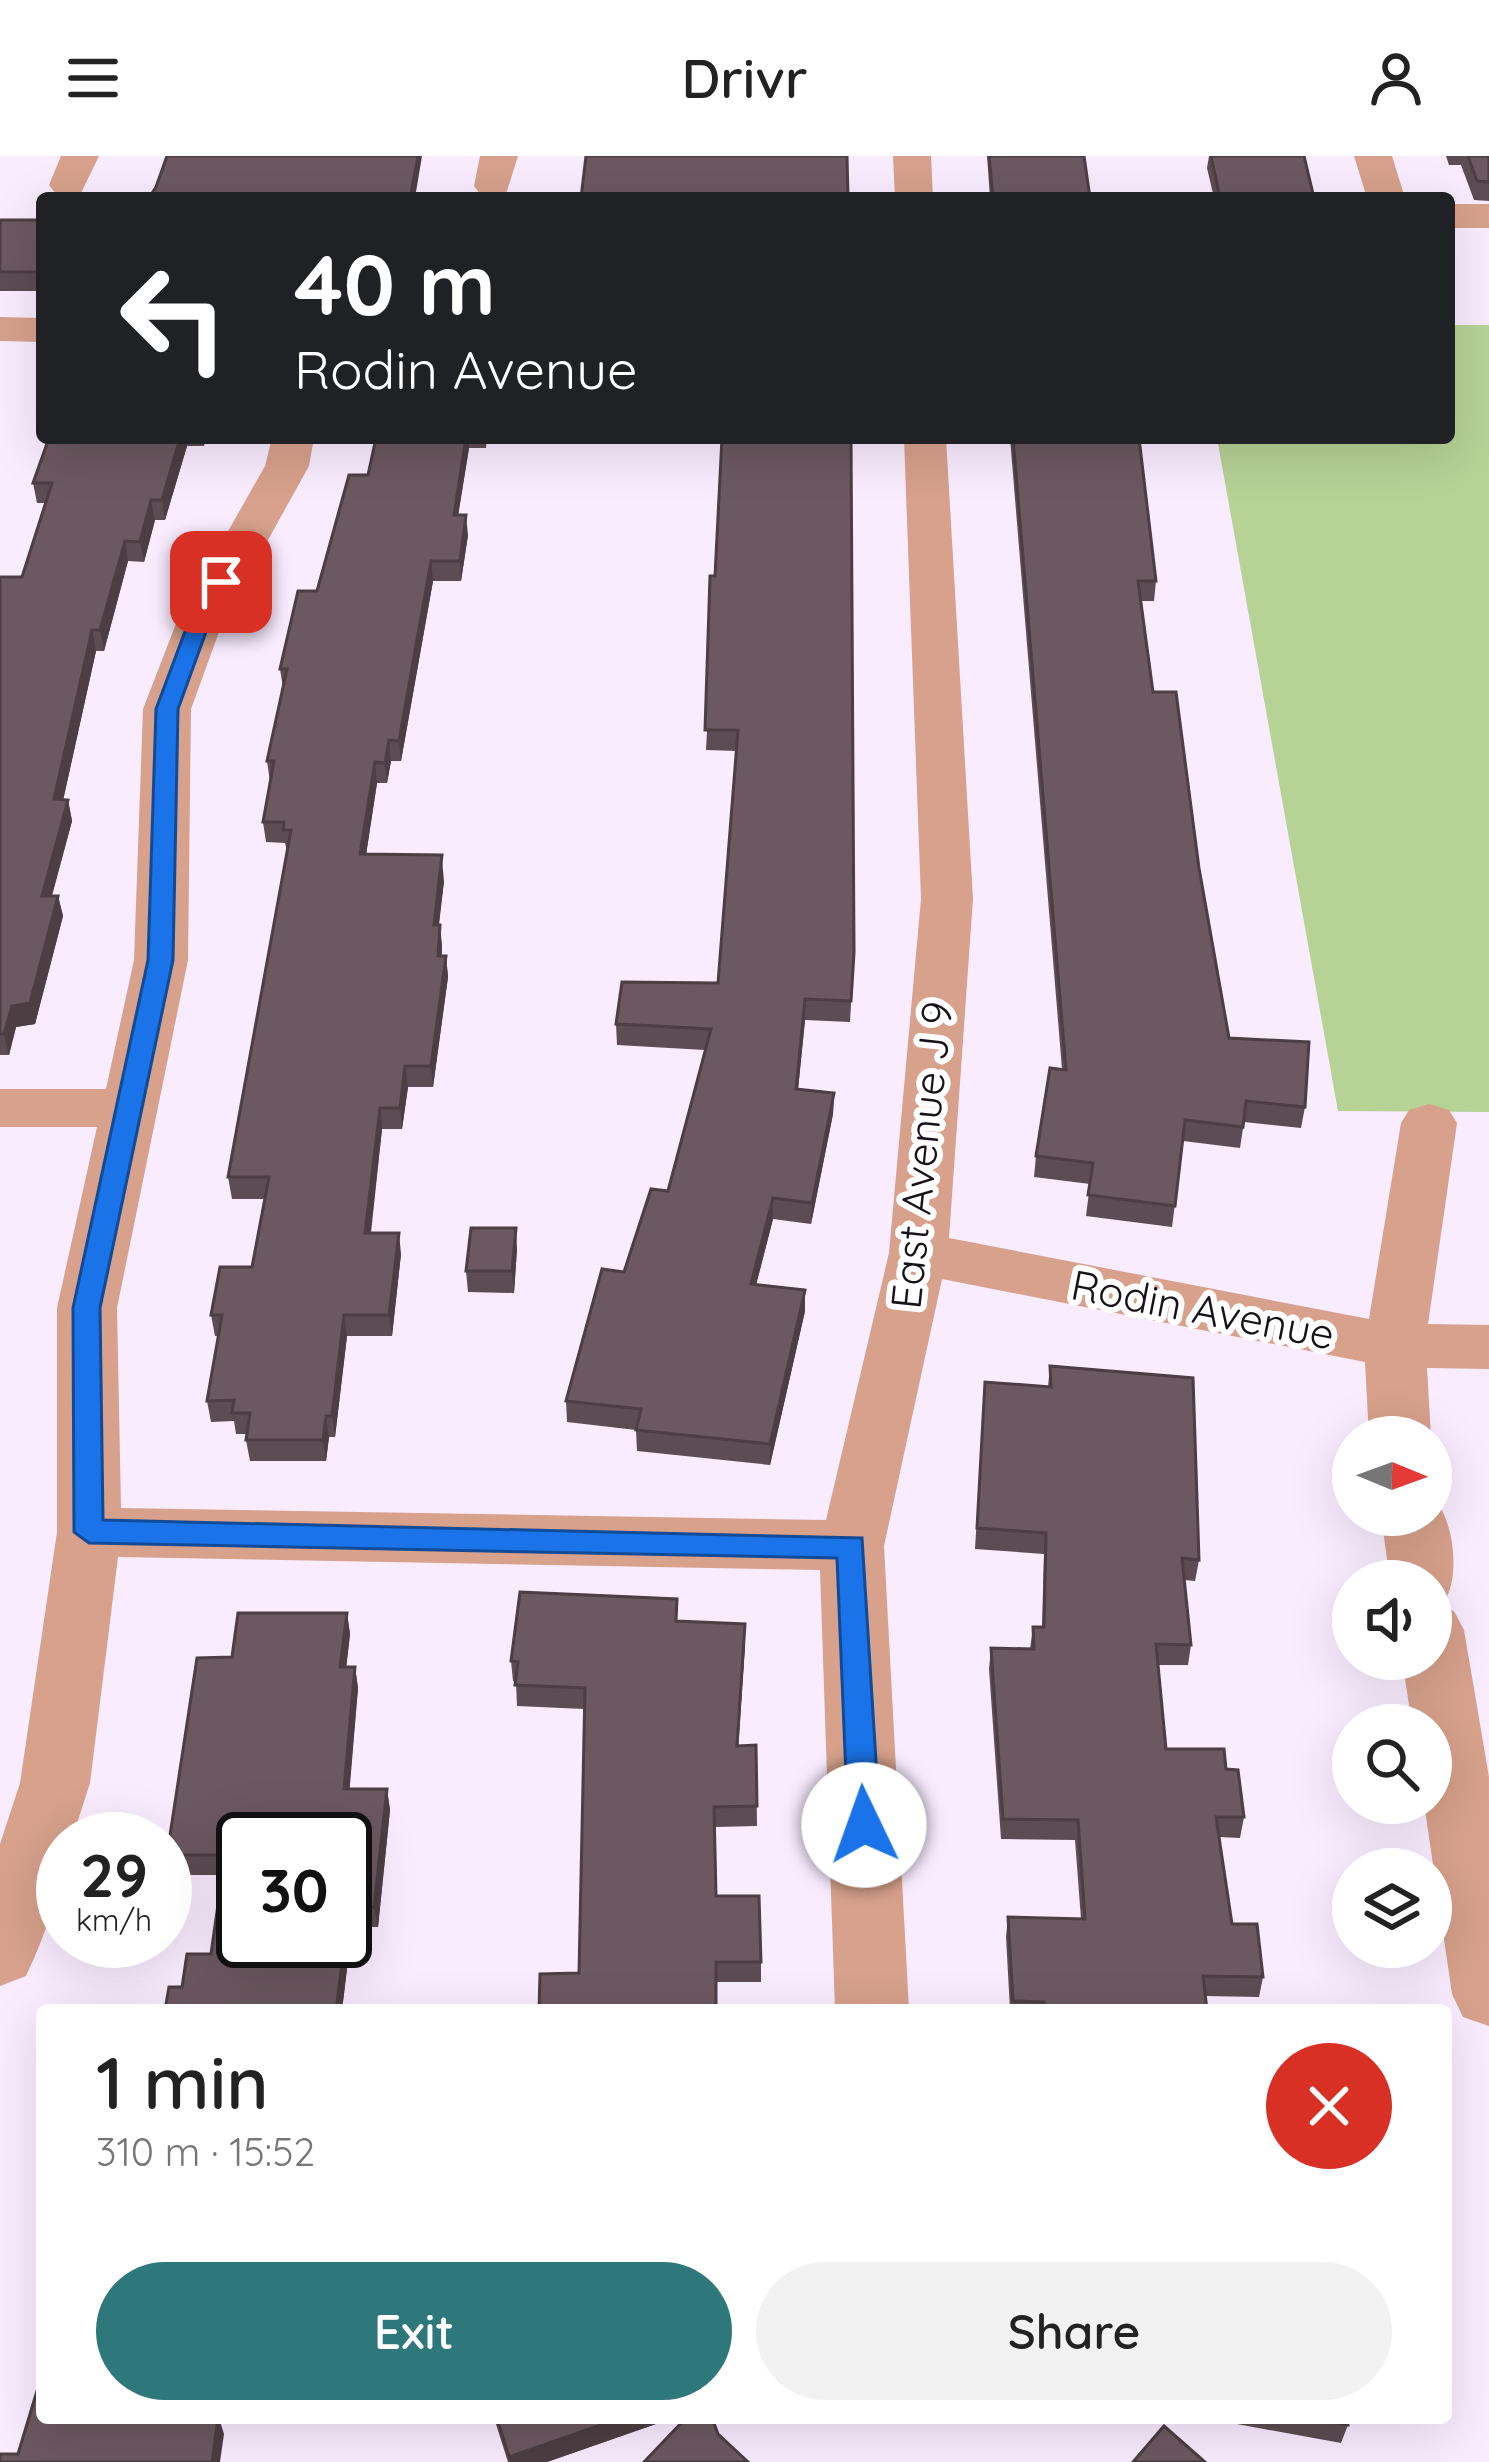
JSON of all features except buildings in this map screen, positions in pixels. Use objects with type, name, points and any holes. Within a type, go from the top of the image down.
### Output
[{"type":"street","points":[[912,156],[914,192]]},
{"type":"street","points":[[1373,156],[1384,192]]},
{"type":"street","points":[[1455,216],[1489,216]]},
{"type":"street","points":[[0,329],[36,330]]},
{"type":"street","points":[[0,1954],[55,1783],[89,1532],[87,1308],[160,960],[167,709],[200,621],[287,466],[292,444]]},
{"type":"street","name":"East Avenue J 9","points":[[872,2004],[852,1546],[918,1253],[947,899],[926,444]]},
{"type":"street","points":[[0,1108],[131,1108]]},
{"type":"street","points":[[1399,1416],[1395,1346],[1429,1123]]},
{"type":"street","name":"Rodin Avenue","points":[[918,1253],[1395,1346],[1489,1347]]},
{"type":"street","points":[[89,1532],[852,1546]]},
{"type":"street","points":[[1439,1680],[1489,1994]]},
{"type":"green space","points":[[1455,325],[1489,325],[1489,1112],[1338,1111],[1218,444],[1455,444]]},
{"type":"route","points":[[221,582],[200,621],[167,709],[160,960],[87,1308],[89,1532],[852,1546],[864,1825]]}]
